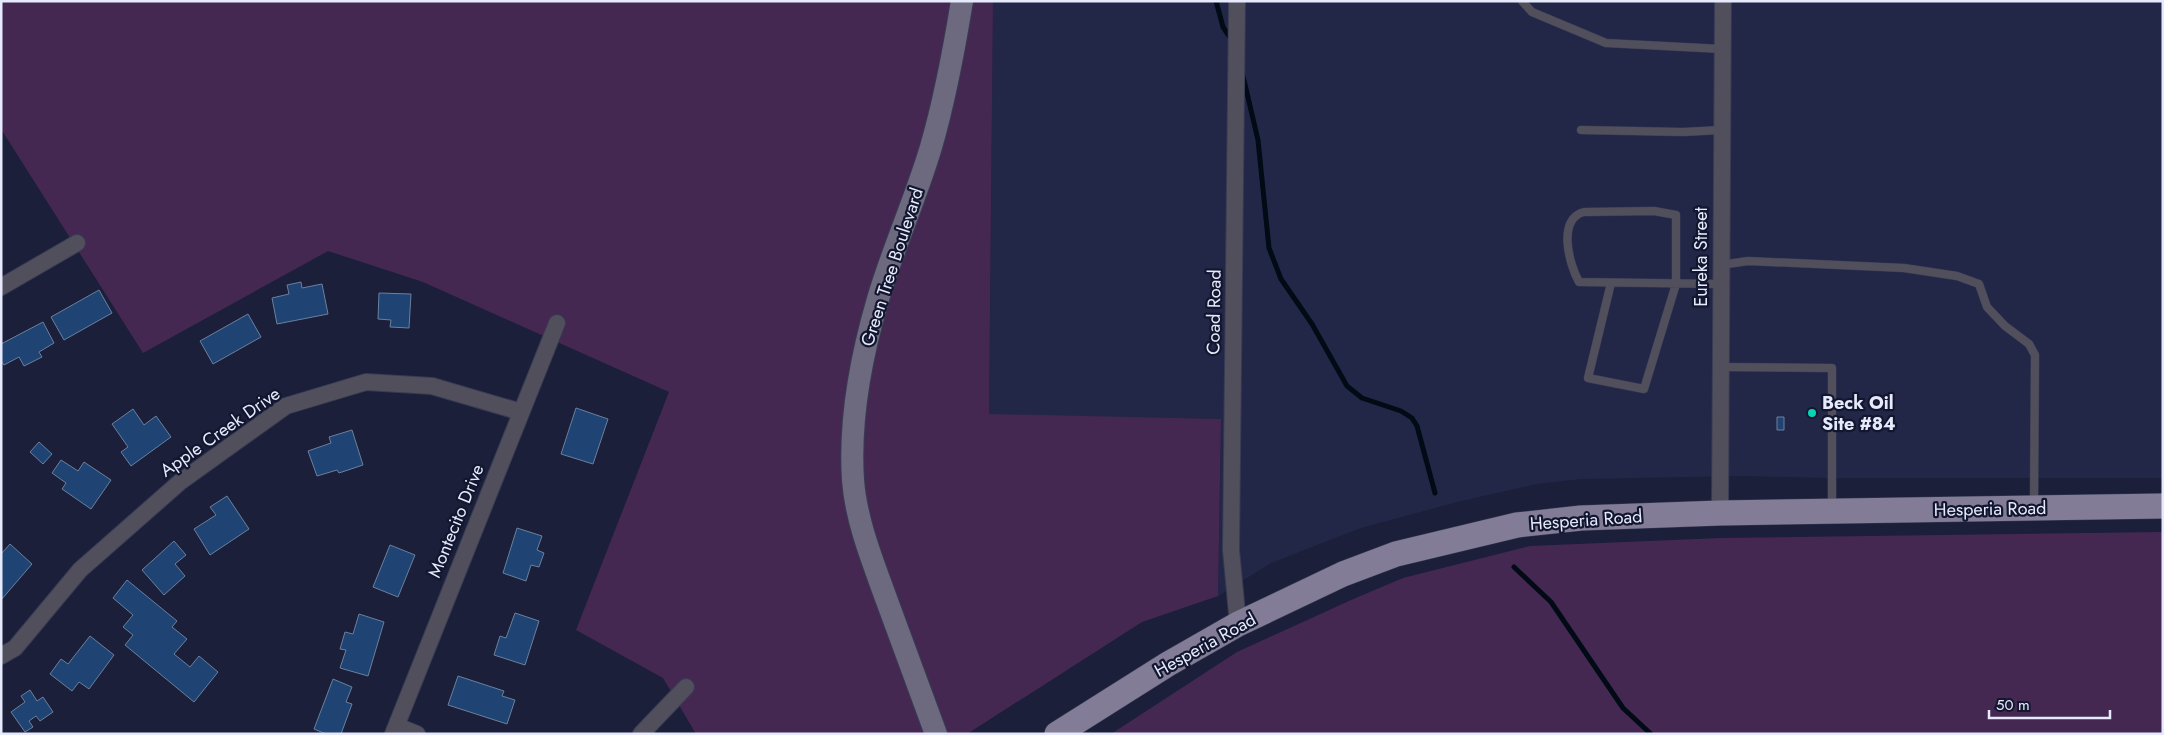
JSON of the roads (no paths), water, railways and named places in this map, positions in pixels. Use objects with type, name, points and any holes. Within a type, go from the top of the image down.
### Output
[{"type":"main road","name":"Green Tree Boulevard","points":[[936,734],[873,562],[858,511],[853,481],[853,418],[860,374],[878,299],[931,148],[950,72],[962,1]]},
{"type":"main road","name":"Hesperia Road","points":[[1057,734],[1168,664],[1238,624],[1343,574],[1396,554],[1517,525],[1581,518],[1720,512],[2163,506]]},
{"type":"street","name":"Coad Road","points":[[1237,1],[1231,550],[1238,624]]},
{"type":"street","name":"Eureka Street","points":[[1720,512],[1723,1]]},
{"type":"street","points":[[1,287],[77,243]]},
{"type":"street","name":"Montecito Drive","points":[[395,730],[557,323]]},
{"type":"street","name":"Apple Creek Drive","points":[[1,656],[15,648],[80,570],[180,482],[286,406],[366,382],[432,386],[521,412]]},
{"type":"street","points":[[641,734],[686,687]]},
{"type":"street","points":[[395,730],[417,734]]},
{"type":"lane","points":[[1522,1],[1532,12],[1606,44],[1722,49]]},
{"type":"lane","points":[[1580,130],[1684,132],[1721,130]]},
{"type":"lane","points":[[1611,283],[1588,378],[1644,389],[1676,284],[1677,220],[1673,213],[1654,211],[1575,214],[1571,220],[1569,230],[1568,253],[1572,270],[1579,282],[1676,284],[1720,284]]},
{"type":"lane","points":[[1721,265],[1748,261],[1904,268],[1957,276],[1979,284],[1987,307],[2005,326],[2029,344],[2035,355],[2034,509]]},
{"type":"lane","points":[[1720,367],[1832,368],[1832,510]]},
{"type":"waterway","points":[[1216,1],[1223,27],[1231,39]]},
{"type":"waterway","points":[[1243,76],[1258,140],[1269,248],[1281,279],[1312,324],[1347,386],[1362,398],[1401,411],[1412,418],[1417,426],[1435,493]]},
{"type":"waterway","points":[[1514,567],[1551,602],[1623,708],[1651,734]]},
{"type":"place","name":"Beck Oil Site #84","points":[[1812,413]]}]
